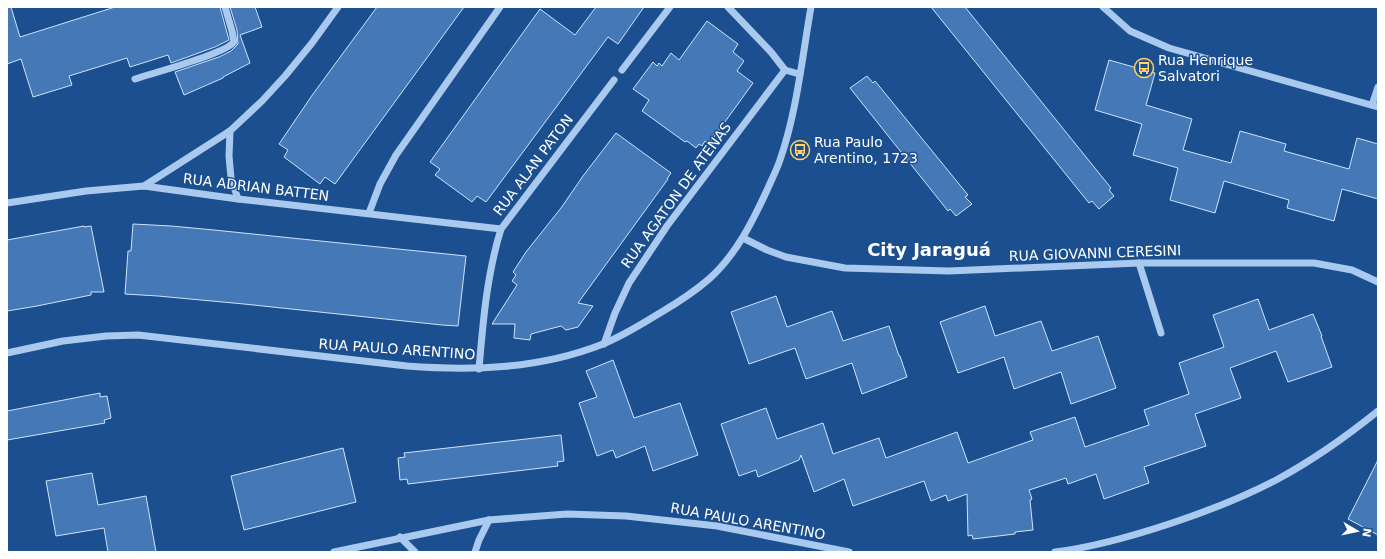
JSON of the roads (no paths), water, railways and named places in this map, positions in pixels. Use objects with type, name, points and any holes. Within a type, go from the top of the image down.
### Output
[{"type":"street","points":[[135,79],[227,48],[234,42],[225,7]]},
{"type":"street","points":[[144,186],[230,131],[262,101],[285,76],[312,43],[338,7]]},
{"type":"street","points":[[369,213],[380,184],[396,155],[500,7]]},
{"type":"street","points":[[622,70],[670,7]]},
{"type":"street","points":[[728,7],[771,52],[785,70],[800,74]]},
{"type":"street","name":"RUA PAULO ARENTINO","points":[[7,353],[63,341],[106,336],[138,335],[406,366],[479,369],[523,365],[548,360],[572,355],[604,344],[640,326],[679,301],[710,278],[729,257],[743,238],[780,160],[790,127],[811,7]]},
{"type":"street","points":[[1103,7],[1130,31],[1169,48],[1375,106],[1378,87]]},
{"type":"street","name":"RUA AGATON DE ATENAS","points":[[604,344],[615,313],[633,277],[667,226],[785,70]]},
{"type":"street","name":"RUA ALAN PATON","points":[[479,369],[489,279],[501,229],[614,80]]},
{"type":"street","points":[[230,131],[229,156],[231,178],[238,199]]},
{"type":"street","name":"RUA ADRIAN BATTEN","points":[[7,203],[86,191],[144,186],[238,199],[501,229]]},
{"type":"street","name":"RUA GIOVANNI CERESINI","points":[[743,238],[767,250],[786,257],[845,268],[949,271],[1139,264],[1314,263],[1352,270],[1378,282]]},
{"type":"street","points":[[1139,264],[1160,333]]},
{"type":"street","points":[[1055,552],[1128,538],[1194,516],[1242,497],[1279,479],[1304,464],[1378,411]]},
{"type":"street","name":"RUA PAULO ARENTINO","points":[[334,552],[400,537],[489,520],[568,514],[647,518],[717,526],[849,552]]},
{"type":"street","points":[[475,552],[489,520]]},
{"type":"street","points":[[400,537],[415,552]]},
{"type":"place","name":"Rua Henrique Salvatori","points":[[1144,68]]},
{"type":"place","name":"Rua Paulo Arentino, 1723","points":[[800,150]]},
{"type":"district","name":"City Jaraguá","points":[[929,249]]}]
